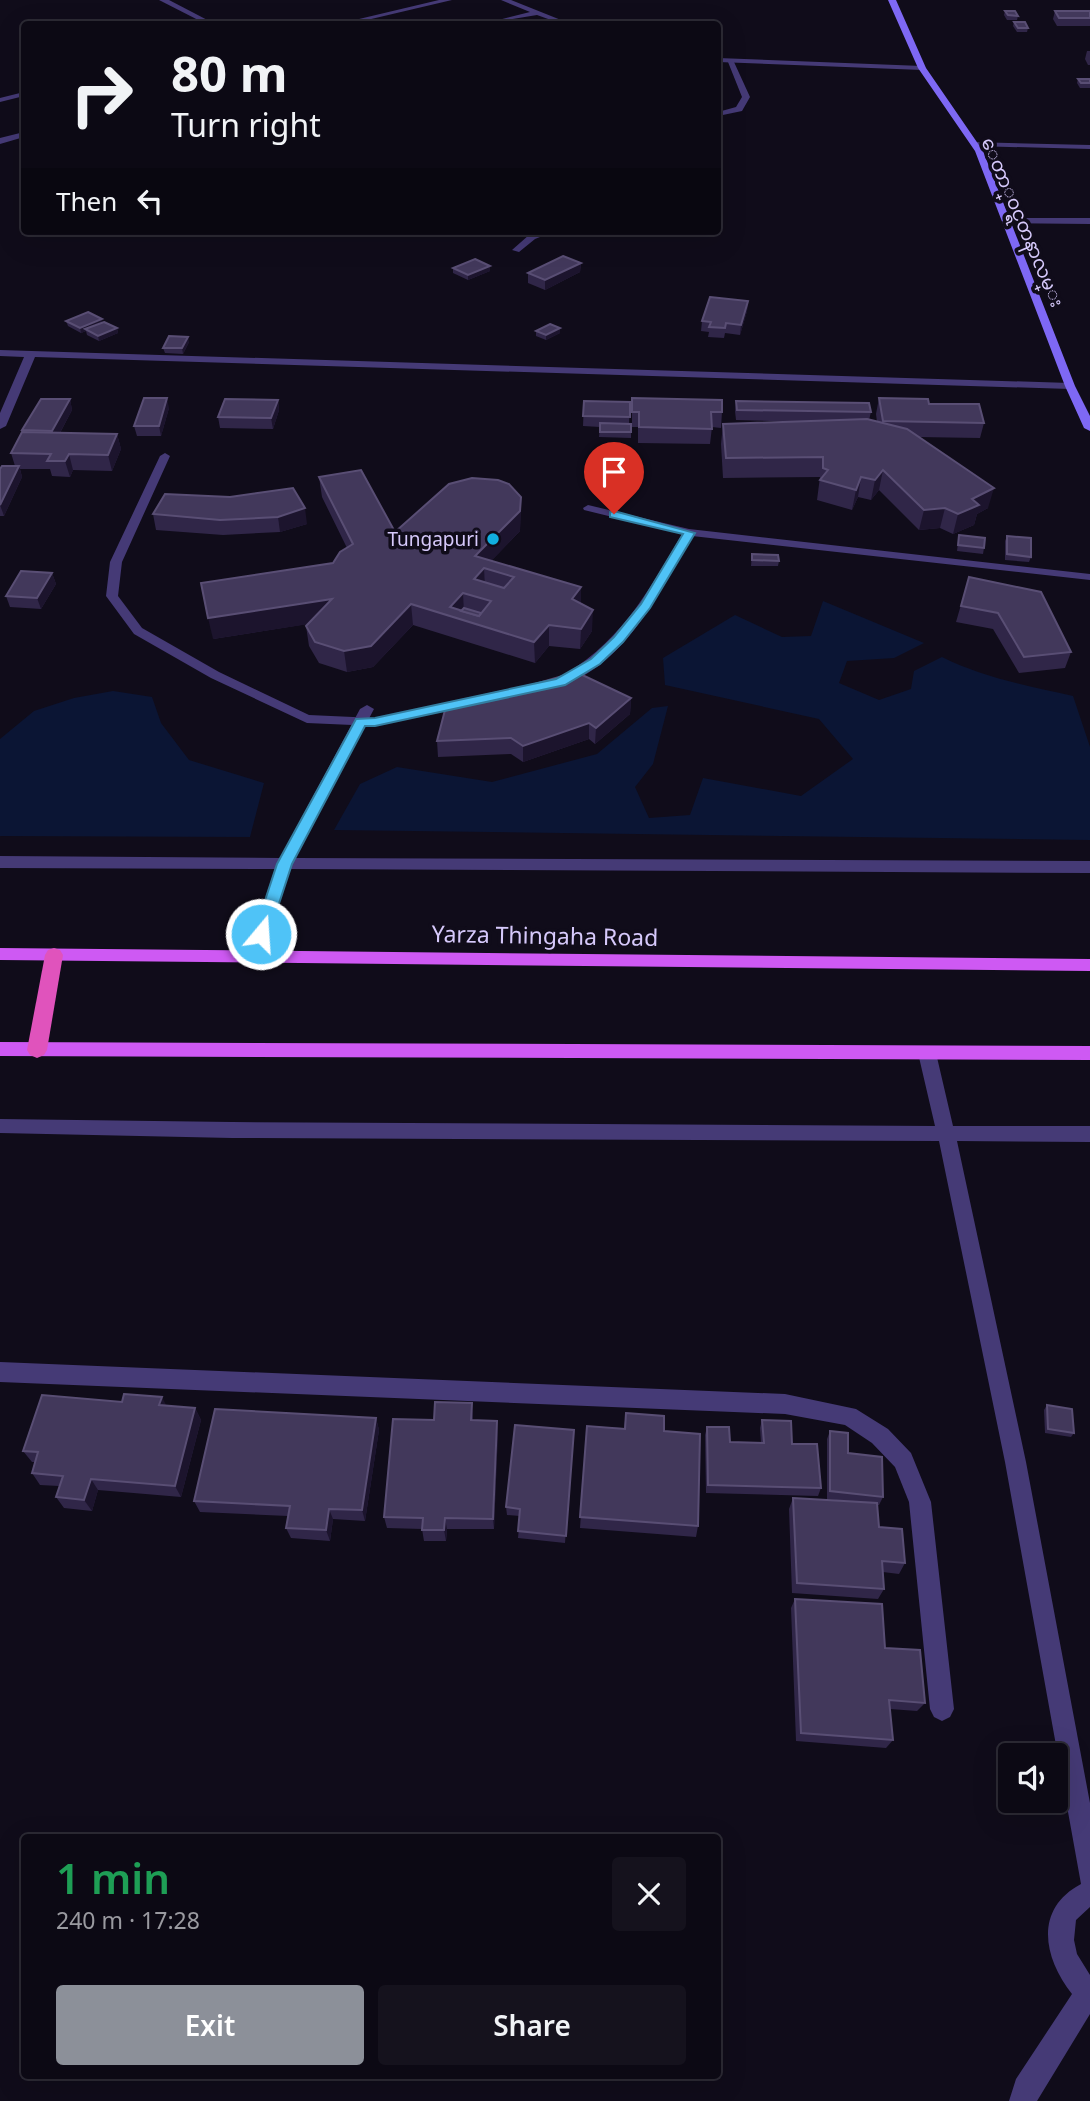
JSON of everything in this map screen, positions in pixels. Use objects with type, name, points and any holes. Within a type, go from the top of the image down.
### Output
[{"type":"highway","points":[[37,1050],[54,955]]},
{"type":"main road","name":"ေတာ္၀င္ရတနာလမ္း","points":[[892,0],[922,68],[974,144],[1008,221],[1070,386],[1090,428]]},
{"type":"main road","name":"Yarza Thingaha Road","points":[[0,954],[1090,965]]},
{"type":"main road","points":[[0,1049],[1090,1053]]},
{"type":"street","points":[[163,0],[205,21]]},
{"type":"street","points":[[355,21],[448,0]]},
{"type":"street","points":[[505,0],[559,21]]},
{"type":"street","points":[[500,21],[536,13]]},
{"type":"street","points":[[721,60],[922,68]]},
{"type":"street","points":[[0,100],[21,95]]},
{"type":"street","points":[[0,141],[21,136]]},
{"type":"street","points":[[1008,221],[1090,221]]},
{"type":"street","points":[[0,354],[1070,386]]},
{"type":"street","points":[[0,426],[31,354]]},
{"type":"street","points":[[254,957],[285,864],[364,716]]},
{"type":"street","points":[[0,862],[1090,867]]},
{"type":"street","points":[[927,1053],[946,1132],[1042,1595],[1090,1875]]},
{"type":"street","points":[[0,1126],[232,1130],[1090,1134]]},
{"type":"street","points":[[0,1372],[785,1404],[849,1416],[880,1436],[903,1460],[920,1502],[942,1709]]},
{"type":"street","points":[[1023,2101],[1026,2089],[1089,1993],[1072,1975],[1063,1954],[1060,1931],[1066,1912],[1077,1898],[1090,1893]]},
{"type":"lane","points":[[721,113],[739,109],[746,97],[731,62]]},
{"type":"lane","points":[[974,144],[1090,147]]},
{"type":"lane","points":[[516,250],[538,235]]},
{"type":"lane","points":[[164,456],[116,562],[112,596],[138,631],[215,675],[307,719],[364,716],[375,722],[522,690]]},
{"type":"lane","points":[[588,508],[690,533],[1090,576]]},
{"type":"lane","points":[[548,685],[560,682],[596,661],[618,639],[646,605],[690,533]]},
{"type":"water","points":[[823,601],[924,643],[894,658],[847,661],[839,683],[879,700],[911,689],[914,671],[942,657],[990,676],[1073,696],[1090,747],[1090,840],[334,830],[360,784],[397,767],[492,782],[597,754],[652,708],[668,706],[653,764],[635,787],[649,818],[690,815],[703,778],[801,796],[853,759],[819,719],[665,685],[663,658],[735,615],[782,637],[811,636]]},
{"type":"water","points":[[113,691],[152,697],[161,723],[189,760],[264,783],[250,837],[0,836],[0,739],[34,711],[74,698]]},
{"type":"building","points":[[1005,11],[1015,11],[1018,16],[1008,15]]},
{"type":"building","points":[[1055,11],[1090,11],[1090,18],[1059,18]]},
{"type":"building","points":[[1014,22],[1025,22],[1028,28],[1018,28]]},
{"type":"building","points":[[1078,79],[1090,79],[1090,83],[1081,83]]},
{"type":"building","points":[[563,256],[581,263],[545,280],[528,273]]},
{"type":"building","points":[[475,259],[490,266],[468,275],[453,268]]},
{"type":"building","points":[[710,297],[748,301],[741,325],[726,323],[725,328],[709,327],[711,322],[702,321]]},
{"type":"building","points":[[88,312],[102,319],[80,328],[66,321]]},
{"type":"building","points":[[104,322],[117,328],[98,336],[85,329]]},
{"type":"building","points":[[550,324],[560,328],[546,335],[536,331]]},
{"type":"building","points":[[169,336],[188,337],[182,348],[163,348]]},
{"type":"building","points":[[144,398],[167,398],[159,426],[134,426]]},
{"type":"building","points":[[632,398],[722,400],[722,412],[711,412],[712,429],[639,427],[639,412],[632,412]]},
{"type":"building","points":[[879,398],[928,399],[929,404],[979,404],[984,423],[883,421]]},
{"type":"building","points":[[41,399],[70,399],[52,431],[22,430]]},
{"type":"building","points":[[225,399],[278,400],[271,418],[218,417]]},
{"type":"building","points":[[584,401],[630,402],[630,417],[583,416]]},
{"type":"building","points":[[736,401],[869,403],[871,412],[737,410]]},
{"type":"building","points":[[867,419],[907,429],[994,488],[972,499],[979,505],[958,514],[945,508],[924,510],[883,470],[875,480],[861,477],[856,490],[820,480],[828,470],[823,468],[823,457],[726,458],[723,424]]},
{"type":"building","points":[[600,423],[631,424],[631,432],[600,432]]},
{"type":"building","points":[[22,432],[117,434],[108,455],[69,454],[65,461],[47,461],[51,454],[11,453]]},
{"type":"building","points":[[2,466],[19,466],[0,505],[0,469]]},
{"type":"building","points":[[361,470],[395,532],[449,484],[472,478],[498,480],[509,484],[521,497],[520,511],[475,556],[581,587],[572,599],[593,610],[581,629],[549,625],[534,642],[411,604],[371,646],[344,651],[315,642],[306,626],[332,599],[208,618],[201,583],[333,563],[340,552],[353,544],[319,477]],"holes":[[[484,568],[514,577],[504,588],[474,579]],[[463,593],[491,601],[479,616],[450,607]]]},
{"type":"building","points":[[293,488],[305,508],[278,517],[220,520],[153,514],[165,494],[230,497]]},
{"type":"building","points":[[959,535],[985,538],[984,548],[958,545]]},
{"type":"building","points":[[1007,536],[1031,538],[1031,557],[1007,554]]},
{"type":"building","points":[[752,554],[778,555],[779,561],[752,560]]},
{"type":"building","points":[[21,571],[52,573],[37,598],[6,596]]},
{"type":"building","points":[[969,577],[1041,592],[1071,652],[1024,657],[998,613],[961,606]]},
{"type":"building","points":[[464,608],[481,613],[479,616],[461,611]]},
{"type":"building","points":[[576,672],[631,698],[596,728],[589,723],[523,746],[511,738],[437,741],[445,710]]},
{"type":"building","points":[[124,1394],[162,1397],[159,1405],[195,1408],[175,1486],[91,1479],[84,1500],[56,1497],[63,1476],[32,1473],[38,1452],[23,1451],[42,1395],[122,1402]]},
{"type":"building","points":[[435,1402],[472,1403],[471,1420],[497,1421],[493,1519],[445,1518],[444,1530],[422,1530],[423,1518],[384,1517],[393,1419],[434,1420]]},
{"type":"building","points":[[1047,1405],[1072,1409],[1074,1433],[1048,1429]]},
{"type":"building","points":[[215,1409],[376,1418],[362,1510],[329,1509],[326,1530],[286,1528],[290,1506],[194,1501]]},
{"type":"building","points":[[626,1413],[664,1416],[664,1431],[700,1434],[698,1526],[580,1517],[587,1426],[625,1429]]},
{"type":"building","points":[[762,1420],[791,1421],[792,1444],[817,1444],[821,1488],[708,1485],[707,1427],[729,1427],[730,1442],[764,1443]]},
{"type":"building","points":[[515,1425],[574,1430],[566,1536],[518,1531],[520,1509],[506,1507]]},
{"type":"building","points":[[830,1431],[848,1433],[848,1453],[882,1457],[883,1497],[830,1491]]},
{"type":"building","points":[[793,1498],[877,1503],[879,1527],[902,1529],[905,1563],[882,1561],[884,1589],[797,1583]]},
{"type":"building","points":[[795,1599],[882,1604],[885,1648],[920,1650],[925,1703],[889,1700],[893,1740],[801,1733]]},
{"type":"place","name":"Tungapuri","points":[[493,539]]},
{"type":"route","points":[[261,934],[285,864],[360,722],[375,722],[560,682],[596,661],[618,639],[646,605],[690,533],[614,514]]}]
